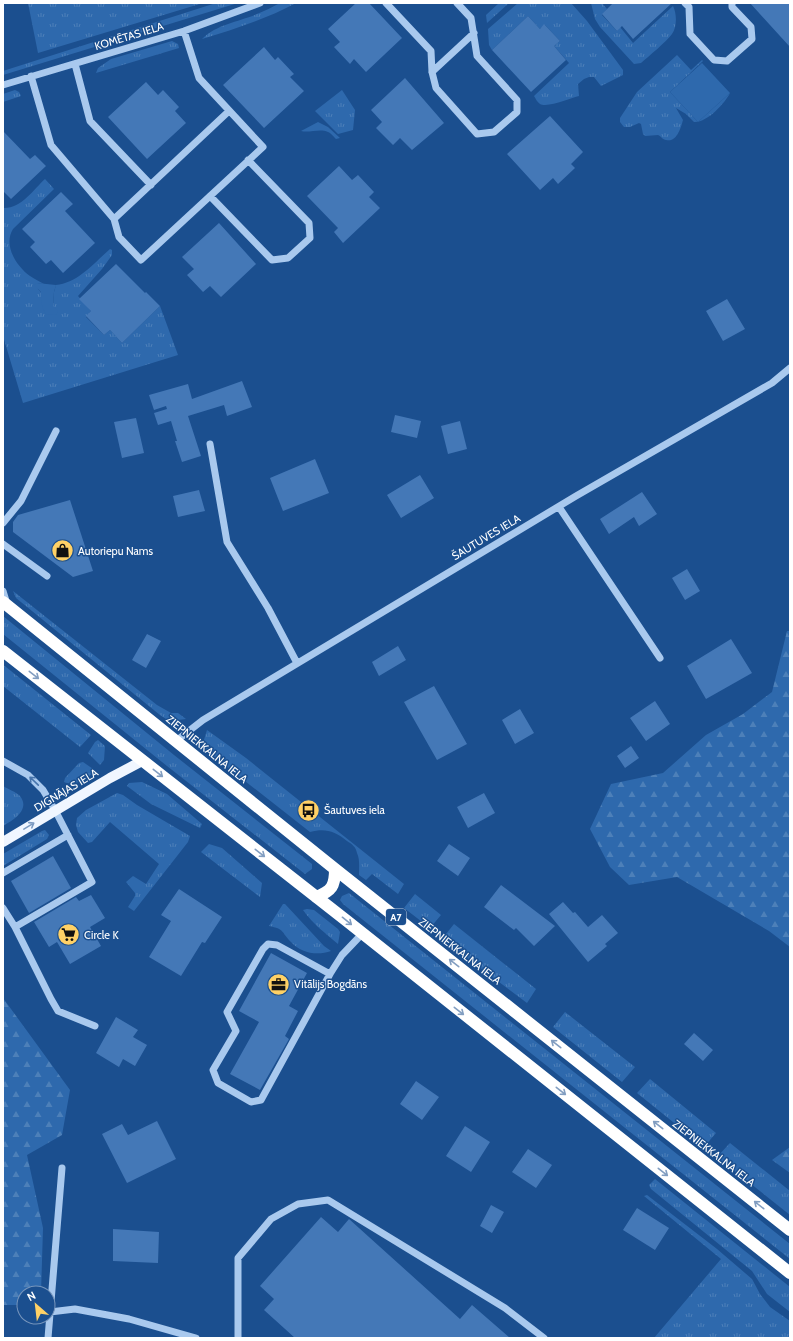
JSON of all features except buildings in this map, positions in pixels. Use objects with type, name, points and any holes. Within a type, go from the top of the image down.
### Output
[{"type":"highway","name":"ZIEPNIEKKALNA IELA","points":[[5,604],[335,869],[790,1230]]},
{"type":"highway","points":[[3,651],[790,1273]]},
{"type":"highway","points":[[316,897],[326,893],[330,889],[335,879],[335,869]]},
{"type":"main road","name":"DIGNĀJAS IELA","points":[[3,842],[55,810],[142,761]]},
{"type":"street","name":"KOMĒTAS IELA","points":[[3,85],[184,31],[260,3]]},
{"type":"street","points":[[386,3],[431,52],[432,72],[436,88],[476,134],[494,132],[518,112],[517,100],[477,56],[471,18],[457,3]]},
{"type":"street","points":[[685,3],[689,7],[690,34],[714,60],[727,61],[752,39],[751,27],[732,7],[732,3]]},
{"type":"street","points":[[31,76],[51,145],[114,219],[119,237],[140,260],[263,147],[199,78],[184,31]]},
{"type":"street","points":[[432,72],[474,33]]},
{"type":"street","points":[[75,64],[90,121],[151,185]]},
{"type":"street","points":[[114,219],[229,111]]},
{"type":"street","points":[[210,196],[272,260],[288,258],[310,238],[309,224],[248,160]]},
{"type":"street","name":"ŠAUTUVES IELA","points":[[176,741],[203,720],[559,507],[772,382],[790,368]]},
{"type":"street","points":[[3,523],[22,501],[56,431]]},
{"type":"street","points":[[210,444],[227,542],[268,608],[297,663]]},
{"type":"street","points":[[559,507],[660,658]]},
{"type":"street","points":[[3,544],[47,576]]},
{"type":"street","points":[[3,591],[5,604]]},
{"type":"street","points":[[3,761],[28,775],[43,790],[92,882],[15,927]]},
{"type":"street","points":[[3,873],[68,835]]},
{"type":"street","points":[[3,908],[15,927],[58,1011],[95,1026]]},
{"type":"street","points":[[330,974],[277,945],[268,944],[263,949],[227,1012],[236,1031],[213,1070],[218,1083],[251,1102],[261,1100],[330,974],[342,955],[362,934]]},
{"type":"street","points":[[52,1285],[62,1168]]},
{"type":"street","points":[[238,1338],[238,1258],[271,1219],[298,1204],[328,1200],[504,1308],[544,1338]]},
{"type":"street","points":[[56,1311],[75,1309],[129,1319],[196,1338]]},
{"type":"street","points":[[48,1338],[49,1325]]},
{"type":"green space","points":[[28,3],[203,3],[38,53]]},
{"type":"green space","points":[[216,3],[238,3],[3,75],[3,71]]},
{"type":"green space","points":[[280,3],[296,3],[250,23],[202,39],[214,30],[260,13]]},
{"type":"green space","points":[[499,3],[509,3],[487,23],[486,15]]},
{"type":"green space","points":[[518,3],[571,3],[587,21],[623,70],[623,75],[601,86],[594,77],[589,77],[578,84],[579,96],[554,104],[540,104],[534,96],[569,63],[554,46],[560,41],[545,25],[540,29],[528,16],[492,50],[489,45],[488,29]]},
{"type":"green space","points":[[591,3],[602,3],[607,9],[602,15],[617,31],[620,27],[633,43],[673,6],[676,17],[675,28],[666,41],[657,49],[641,63],[634,64],[600,27],[595,19]]},
{"type":"green space","points":[[172,41],[178,44],[179,48],[96,73],[98,68],[111,59]]},
{"type":"green space","points":[[677,55],[691,70],[702,60],[703,61],[670,92],[698,122],[694,122],[686,114],[676,108],[683,120],[678,134],[670,140],[665,140],[658,135],[645,136],[643,134],[641,124],[639,123],[630,127],[624,127],[620,122],[620,118],[637,92]]},
{"type":"green space","points":[[702,63],[730,93],[698,122],[670,92]]},
{"type":"green space","points":[[15,90],[19,92],[21,96],[3,102],[3,94]]},
{"type":"green space","points":[[342,90],[355,110],[353,130],[338,134],[315,111]]},
{"type":"green space","points":[[730,93],[715,112],[699,122]]},
{"type":"green space","points":[[318,122],[328,127],[340,138],[336,139],[330,133],[325,131],[301,131]]},
{"type":"green space","points":[[45,179],[54,189],[13,229],[10,235],[9,242],[12,255],[20,267],[30,276],[44,284],[37,283],[38,289],[53,306],[56,285],[79,276],[110,249],[112,250],[112,255],[102,269],[78,296],[91,311],[86,317],[104,335],[110,330],[122,343],[160,306],[178,355],[23,403],[3,336],[3,208],[21,202]]},
{"type":"green space","points":[[37,283],[56,285],[53,306],[58,311],[56,315],[46,314],[44,311],[41,292],[34,285]]},
{"type":"green space","points":[[13,591],[157,705],[171,713],[178,713],[186,719],[169,721],[160,715],[16,598]]},
{"type":"green space","points":[[3,616],[174,755],[312,864],[312,869],[305,874],[167,766],[3,634]]},
{"type":"green space","points":[[787,631],[790,631],[790,947],[769,931],[677,877],[629,885],[610,867],[590,829],[611,784],[663,773],[706,735],[743,714],[772,692]]},
{"type":"green space","points":[[3,665],[91,735],[80,747],[3,686]]},
{"type":"green space","points":[[207,730],[246,758],[404,884],[398,894],[372,874],[366,880],[359,875],[358,855],[355,847],[351,843],[330,831],[320,830],[310,832],[208,752],[203,743]]},
{"type":"green space","points":[[98,740],[105,746],[104,760],[100,765],[88,753]]},
{"type":"green space","points":[[83,762],[96,771],[77,783],[64,782],[65,778],[79,763]]},
{"type":"green space","points":[[142,782],[167,794],[202,824],[200,828],[151,804],[127,786],[129,783]]},
{"type":"green space","points":[[3,786],[20,796],[23,801],[23,806],[22,810],[15,818],[3,826]]},
{"type":"green space","points":[[117,793],[123,795],[137,805],[190,836],[188,842],[134,911],[128,907],[135,896],[135,893],[126,882],[133,876],[146,884],[159,864],[110,822],[92,842],[88,843],[78,832],[76,825],[77,818],[86,810]]},
{"type":"green space","points":[[45,830],[49,835],[47,839],[3,866],[3,854]]},
{"type":"green space","points":[[209,844],[222,848],[262,883],[260,897],[201,852]]},
{"type":"green space","points":[[349,893],[790,1244],[790,1259],[343,904],[340,900],[342,896]]},
{"type":"green space","points":[[415,894],[441,915],[430,928],[404,908]]},
{"type":"green space","points":[[283,904],[285,904],[324,946],[331,951],[315,953],[304,951],[295,946],[282,931],[269,926]]},
{"type":"green space","points":[[303,910],[314,910],[338,929],[340,932],[338,944],[311,920]]},
{"type":"green space","points":[[454,924],[536,989],[527,1003],[442,939]]},
{"type":"green space","points":[[3,998],[70,1090],[62,1135],[27,1155],[43,1228],[41,1285],[16,1285],[16,1305],[3,1305]]},
{"type":"green space","points":[[565,1012],[635,1067],[622,1082],[553,1027]]},
{"type":"green space","points":[[650,1079],[716,1133],[704,1147],[637,1093]]},
{"type":"green space","points":[[730,1143],[790,1191],[790,1215],[717,1157]]},
{"type":"green space","points":[[790,1147],[790,1173],[772,1160]]},
{"type":"green space","points":[[655,1179],[790,1287],[790,1312],[767,1294],[752,1271],[651,1189],[649,1185]]},
{"type":"green space","points":[[647,1195],[717,1249],[752,1279],[760,1294],[770,1307],[790,1321],[790,1338],[654,1338],[721,1259],[644,1196]]},
{"type":"place","name":"Autoriepu Nams","points":[[63,551]]},
{"type":"place","name":"Šautuves iela","points":[[309,810]]},
{"type":"place","name":"Circle K","points":[[68,935]]},
{"type":"place","name":"Vitālijs Bogdāns","points":[[278,984]]}]
